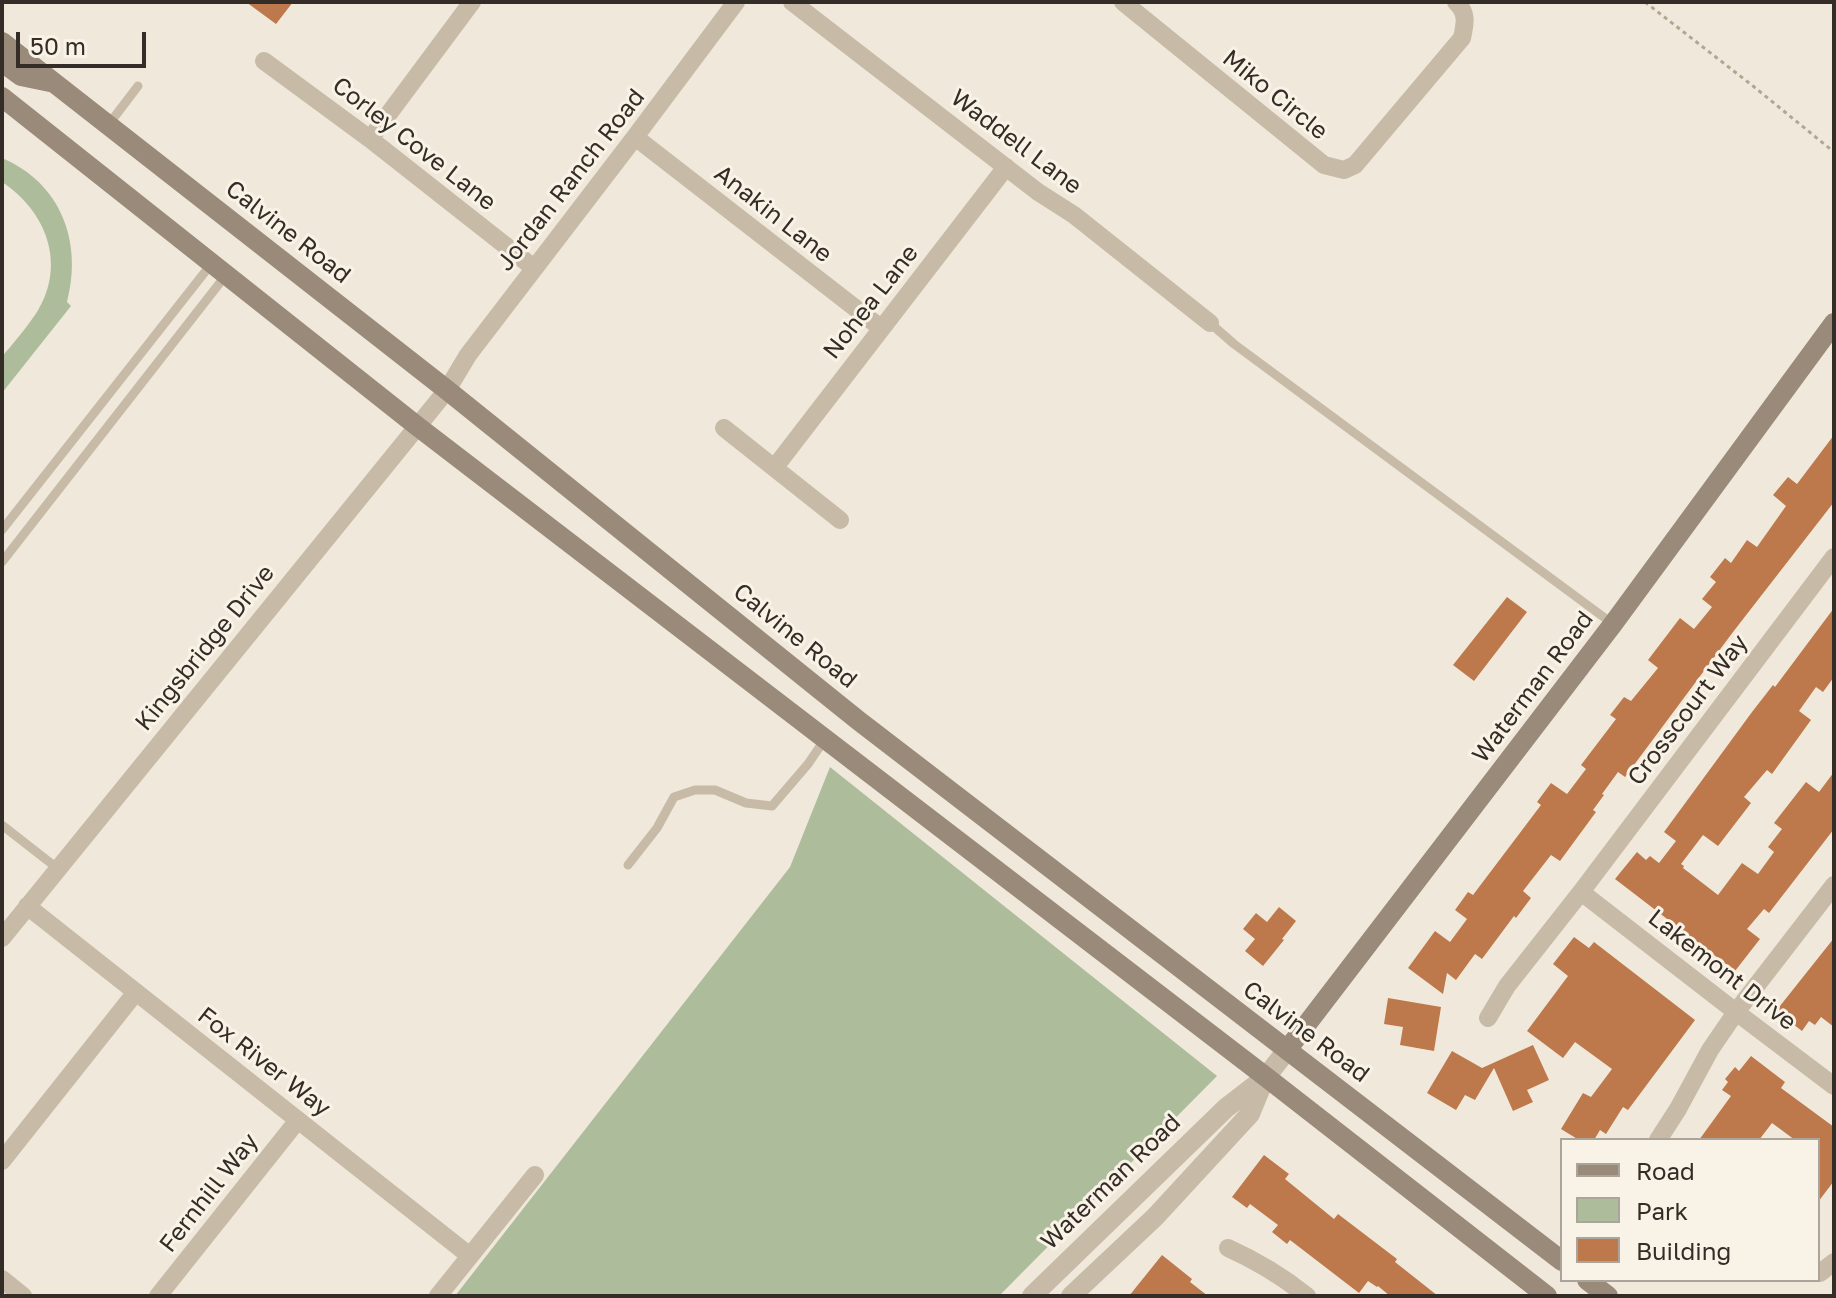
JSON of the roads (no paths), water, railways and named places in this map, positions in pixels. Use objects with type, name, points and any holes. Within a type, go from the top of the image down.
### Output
[{"type":"main road","name":"Calvine Road","points":[[2,42],[447,390],[859,721],[1560,1259]]},
{"type":"main road","points":[[2,62],[21,76],[54,82]]},
{"type":"main road","points":[[2,97],[417,426],[1547,1296]]},
{"type":"main road","name":"Waterman Road","points":[[1287,1050],[1613,624],[1834,323]]},
{"type":"main road","points":[[1590,1282],[1608,1296]]},
{"type":"street","points":[[370,139],[472,2]]},
{"type":"street","name":"Jordan Ranch Road","points":[[447,390],[468,355],[736,2]]},
{"type":"street","name":"Waddell Lane","points":[[792,2],[1038,192],[1074,215],[1210,323]]},
{"type":"street","name":"Miko Circle","points":[[1123,2],[1324,165],[1344,170],[1355,165],[1462,38],[1466,20],[1456,2]]},
{"type":"street","name":"Corley Cove Lane","points":[[264,61],[370,139],[534,268]]},
{"type":"street","name":"Anakin Lane","points":[[635,137],[881,328]]},
{"type":"street","name":"Nohea Lane","points":[[775,467],[1006,167]]},
{"type":"street","name":"Kingsbridge Drive","points":[[2,938],[447,390]]},
{"type":"street","points":[[724,428],[840,520]]},
{"type":"street","name":"Crosscourt Way","points":[[1488,1018],[1507,986],[1834,557]]},
{"type":"street","points":[[1659,1138],[1710,1050],[1736,1012],[1834,885]]},
{"type":"street","name":"Lakemont Drive","points":[[1581,892],[1834,1086]]},
{"type":"street","name":"Fox River Way","points":[[27,906],[470,1256]]},
{"type":"street","points":[[2,1161],[136,992]]},
{"type":"street","name":"Waterman Road","points":[[1032,1296],[1226,1108],[1266,1077],[1287,1050]]},
{"type":"street","name":"Waterman Road","points":[[1071,1296],[1155,1217],[1250,1114],[1266,1077]]},
{"type":"street","name":"Fernhill Way","points":[[158,1296],[298,1120]]},
{"type":"street","points":[[438,1296],[535,1175]]},
{"type":"street","points":[[1228,1248],[1275,1273],[1307,1296]]},
{"type":"street","points":[[2,1279],[23,1296]]},
{"type":"lane","points":[[109,124],[138,86]]},
{"type":"lane","points":[[2,530],[219,269]]},
{"type":"lane","points":[[2,562],[219,269]]},
{"type":"lane","points":[[1210,323],[1234,344],[1613,624]]},
{"type":"lane","points":[[628,865],[657,828],[674,797],[695,790],[715,790],[746,803],[772,806],[825,739]]},
{"type":"lane","points":[[2,825],[57,868]]}]
